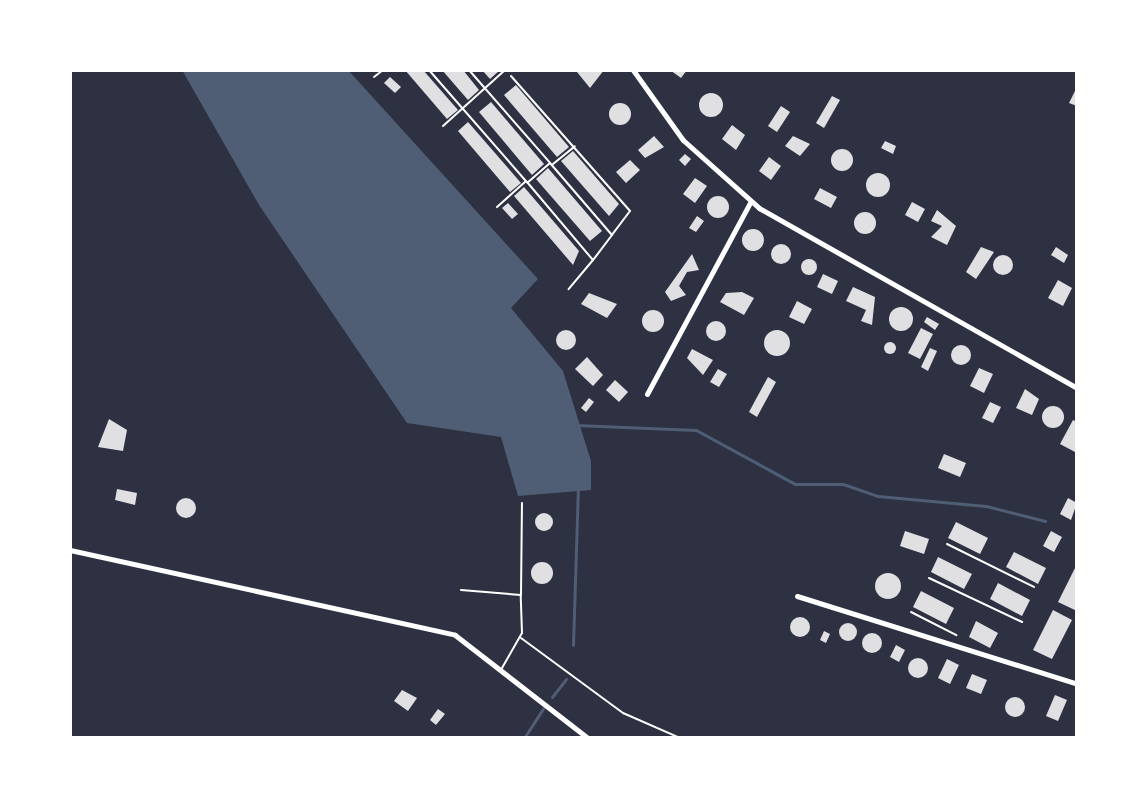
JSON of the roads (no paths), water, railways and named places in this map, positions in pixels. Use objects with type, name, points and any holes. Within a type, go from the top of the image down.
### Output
[{"type":"street","points":[[633,70],[683,140],[751,201],[1077,388]]},
{"type":"street","points":[[647,394],[751,201]]},
{"type":"street","points":[[70,550],[434,628],[464,639],[588,738]]},
{"type":"street","points":[[797,596],[1077,684]]},
{"type":"lane","points":[[501,668],[521,638],[524,625],[521,595],[522,503]]},
{"type":"lane","points":[[461,590],[521,595]]},
{"type":"lane","points":[[521,638],[623,713],[680,738]]},
{"type":"water","points":[[182,70],[348,70],[538,279],[511,308],[563,371],[591,461],[591,490],[518,496],[501,437],[407,423],[259,205]]},
{"type":"waterway","points":[[576,425],[696,430],[795,484],[843,484],[878,496],[986,506],[1045,521]]},
{"type":"waterway","points":[[573,645],[578,490]]},
{"type":"waterway","points":[[552,697],[566,679]]},
{"type":"waterway","points":[[524,738],[543,709]]}]
